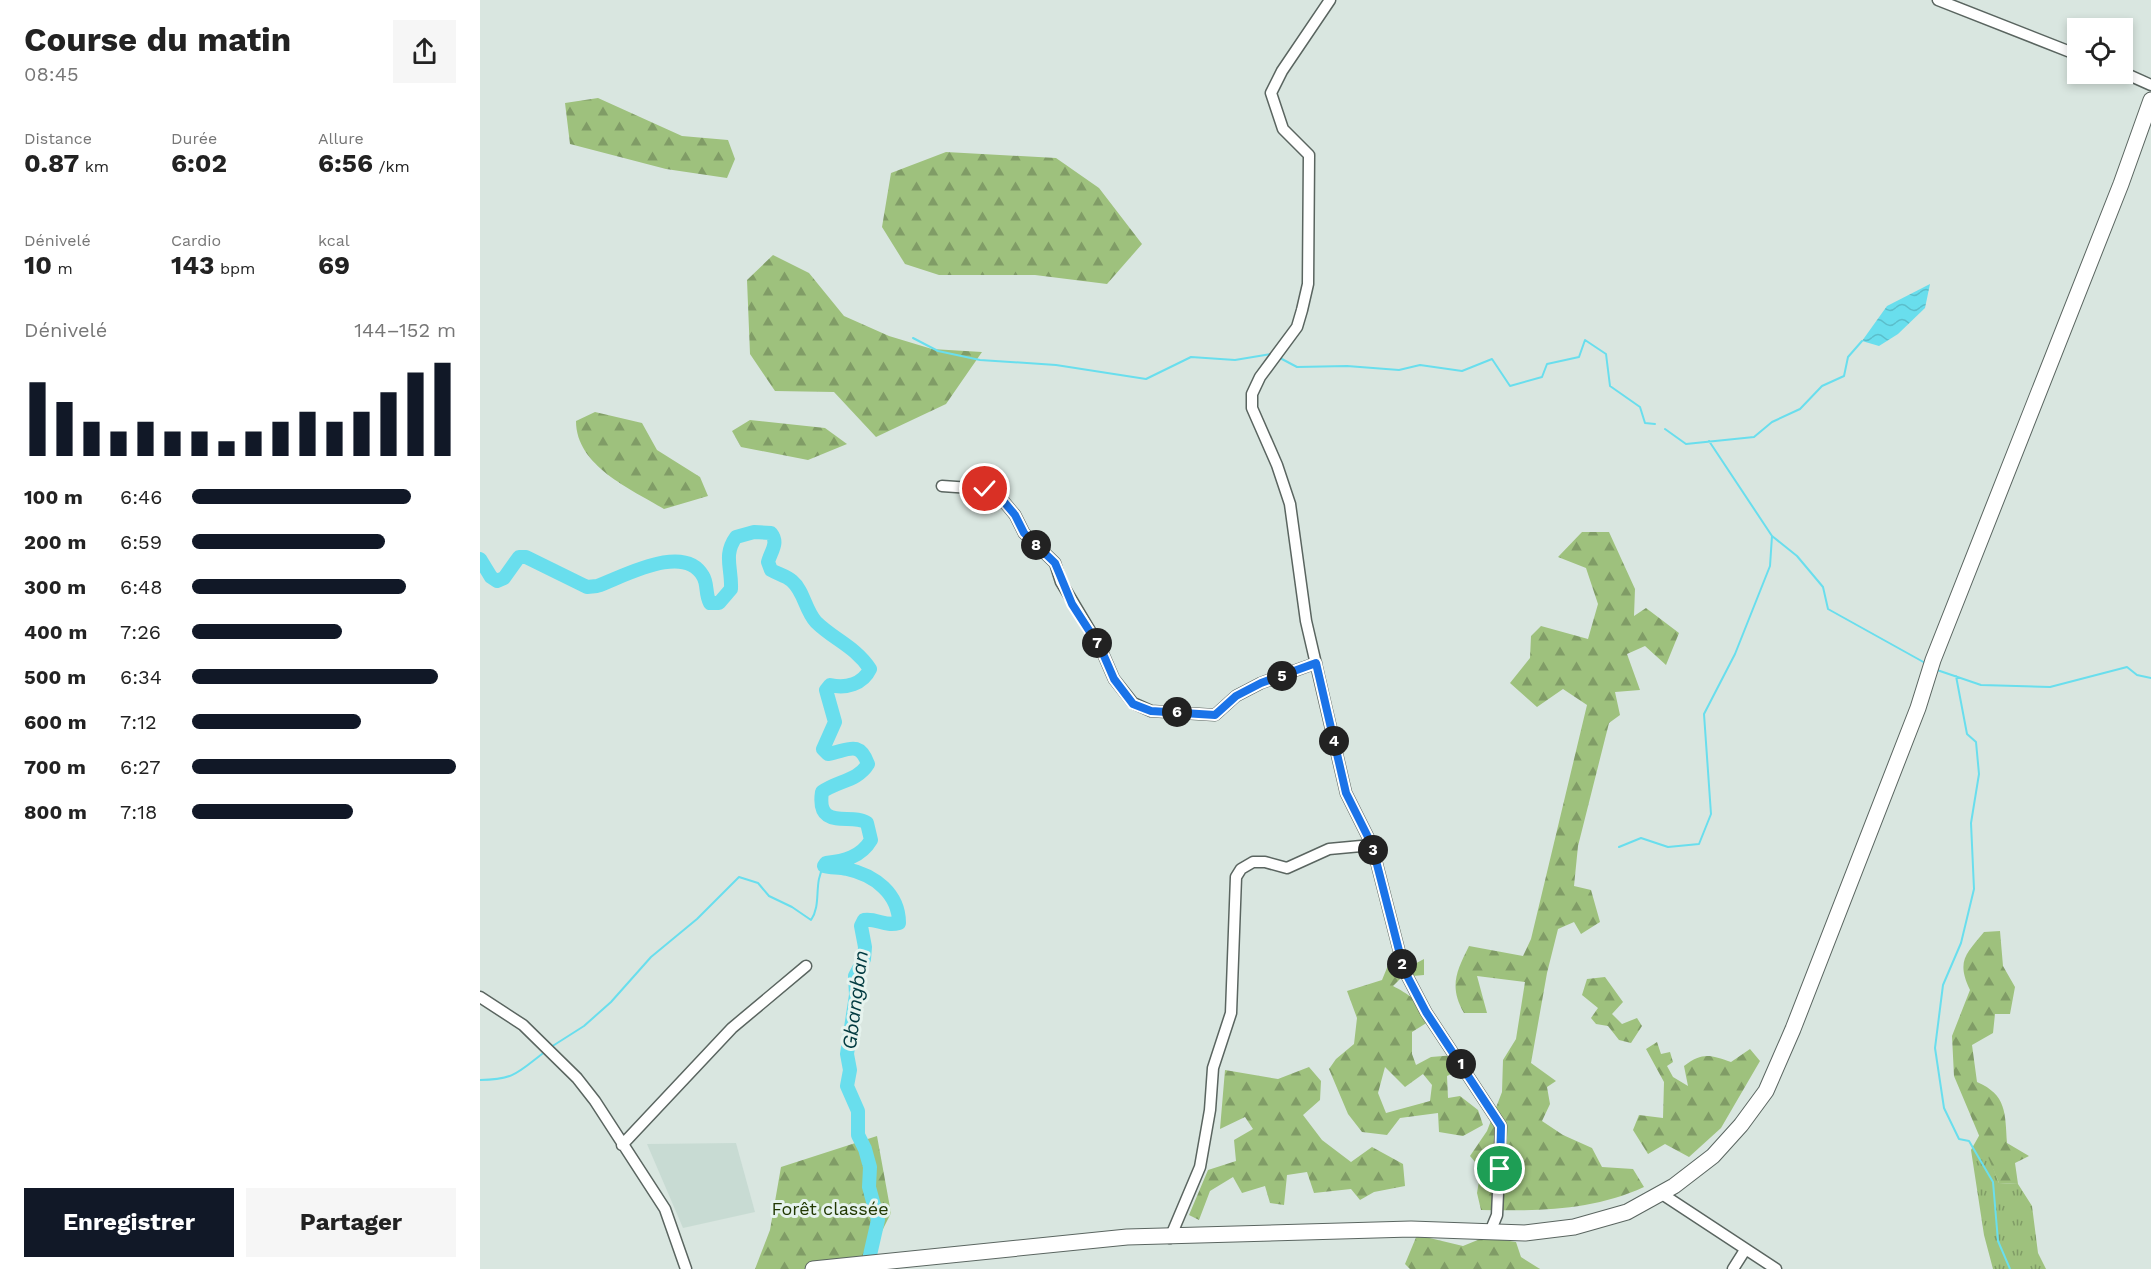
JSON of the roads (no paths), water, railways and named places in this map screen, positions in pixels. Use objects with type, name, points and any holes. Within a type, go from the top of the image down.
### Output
[{"type":"highway","points":[[813,1269],[1128,1238],[1411,1229],[1525,1233],[1574,1227],[1627,1212],[1662,1194],[1713,1156],[1741,1125],[1766,1091],[1918,708],[1933,660],[2121,184],[2151,100]]},
{"type":"street","points":[[1330,0],[1282,71],[1271,93],[1283,129],[1310,155],[1308,284],[1297,327],[1260,376],[1252,394],[1252,408],[1277,465],[1290,504],[1306,621],[1346,793],[1372,845],[1404,970],[1426,1012],[1501,1126],[1497,1215],[1490,1232]]},
{"type":"street","points":[[1938,0],[2067,51]]},
{"type":"street","points":[[2133,77],[2151,85]]},
{"type":"street","points":[[942,486],[985,489],[1000,497],[1015,515],[1024,533],[1055,563],[1072,604],[1101,649],[1114,679],[1133,704],[1151,711],[1215,715],[1236,696],[1261,683],[1316,663]]},
{"type":"street","points":[[1170,1238],[1200,1167],[1210,1110],[1213,1068],[1231,1013],[1236,877],[1240,869],[1252,862],[1265,862],[1287,868],[1329,849],[1372,845]]},
{"type":"street","points":[[622,1145],[732,1028],[806,966]]},
{"type":"street","points":[[480,996],[523,1025],[577,1078],[665,1209],[686,1269]]},
{"type":"street","points":[[1662,1194],[1776,1269]]},
{"type":"street","points":[[1733,1269],[1745,1250]]},
{"type":"water","points":[[1930,284],[1925,308],[1898,334],[1879,346],[1862,341],[1887,306]]},
{"type":"waterway","points":[[913,338],[938,351],[980,360],[1056,365],[1146,379],[1191,357],[1235,360],[1271,354]]},
{"type":"waterway","points":[[1280,358],[1297,367],[1347,366],[1399,370],[1420,365],[1462,371],[1492,359],[1510,386],[1542,377],[1547,364],[1579,357],[1585,340],[1606,354],[1610,386],[1640,407],[1645,423],[1655,424]]},
{"type":"waterway","points":[[1665,429],[1686,444],[1754,437],[1772,422],[1800,409],[1822,386],[1844,376],[1848,357],[1862,341]]},
{"type":"waterway","points":[[1709,441],[1772,536],[1797,556],[1823,587],[1828,609],[1927,664]]},
{"type":"waterway","name":"Gbangban","points":[[480,559],[491,577],[497,581],[504,578],[519,557],[526,557],[587,587],[597,586],[653,565],[682,562],[694,566],[703,576],[710,603],[719,603],[731,589],[729,556],[736,537],[754,532],[771,533],[774,540],[768,562],[771,570],[792,581],[816,622],[858,655],[870,669],[858,682],[848,686],[830,685],[826,690],[835,722],[823,749],[828,754],[856,749],[861,751],[868,764],[859,774],[822,792],[822,804],[824,812],[830,816],[861,820],[867,823],[871,840],[857,854],[826,863],[824,866],[844,868],[876,881],[890,895],[898,913],[899,923],[889,924],[864,920],[861,926],[865,947],[864,959],[855,976],[856,995],[847,1054],[850,1070],[847,1086],[858,1111],[858,1135],[870,1167],[869,1187],[878,1220],[870,1255],[874,1269]]},
{"type":"waterway","points":[[1619,847],[1641,838],[1668,847],[1699,844],[1711,814],[1704,714],[1735,654],[1770,566],[1772,536]]},
{"type":"waterway","points":[[1937,670],[1981,685],[2050,687],[2127,667],[2137,675],[2151,678]]},
{"type":"waterway","points":[[1956,676],[1967,734],[1976,742],[1979,774],[1971,823],[1974,889],[1961,943],[1943,985],[1935,1048],[1944,1108],[1959,1139],[1969,1141],[1993,1182],[1998,1241],[2010,1269]]},
{"type":"waterway","points":[[551,1047],[584,1026],[611,1002],[651,957],[697,919],[739,877],[758,883],[769,896],[792,907],[811,920],[816,907],[819,879],[824,866]]},
{"type":"waterway","points":[[480,1080],[510,1076],[546,1051]]},
{"type":"park label","name":"Forêt classée","points":[[830,1209]]}]
